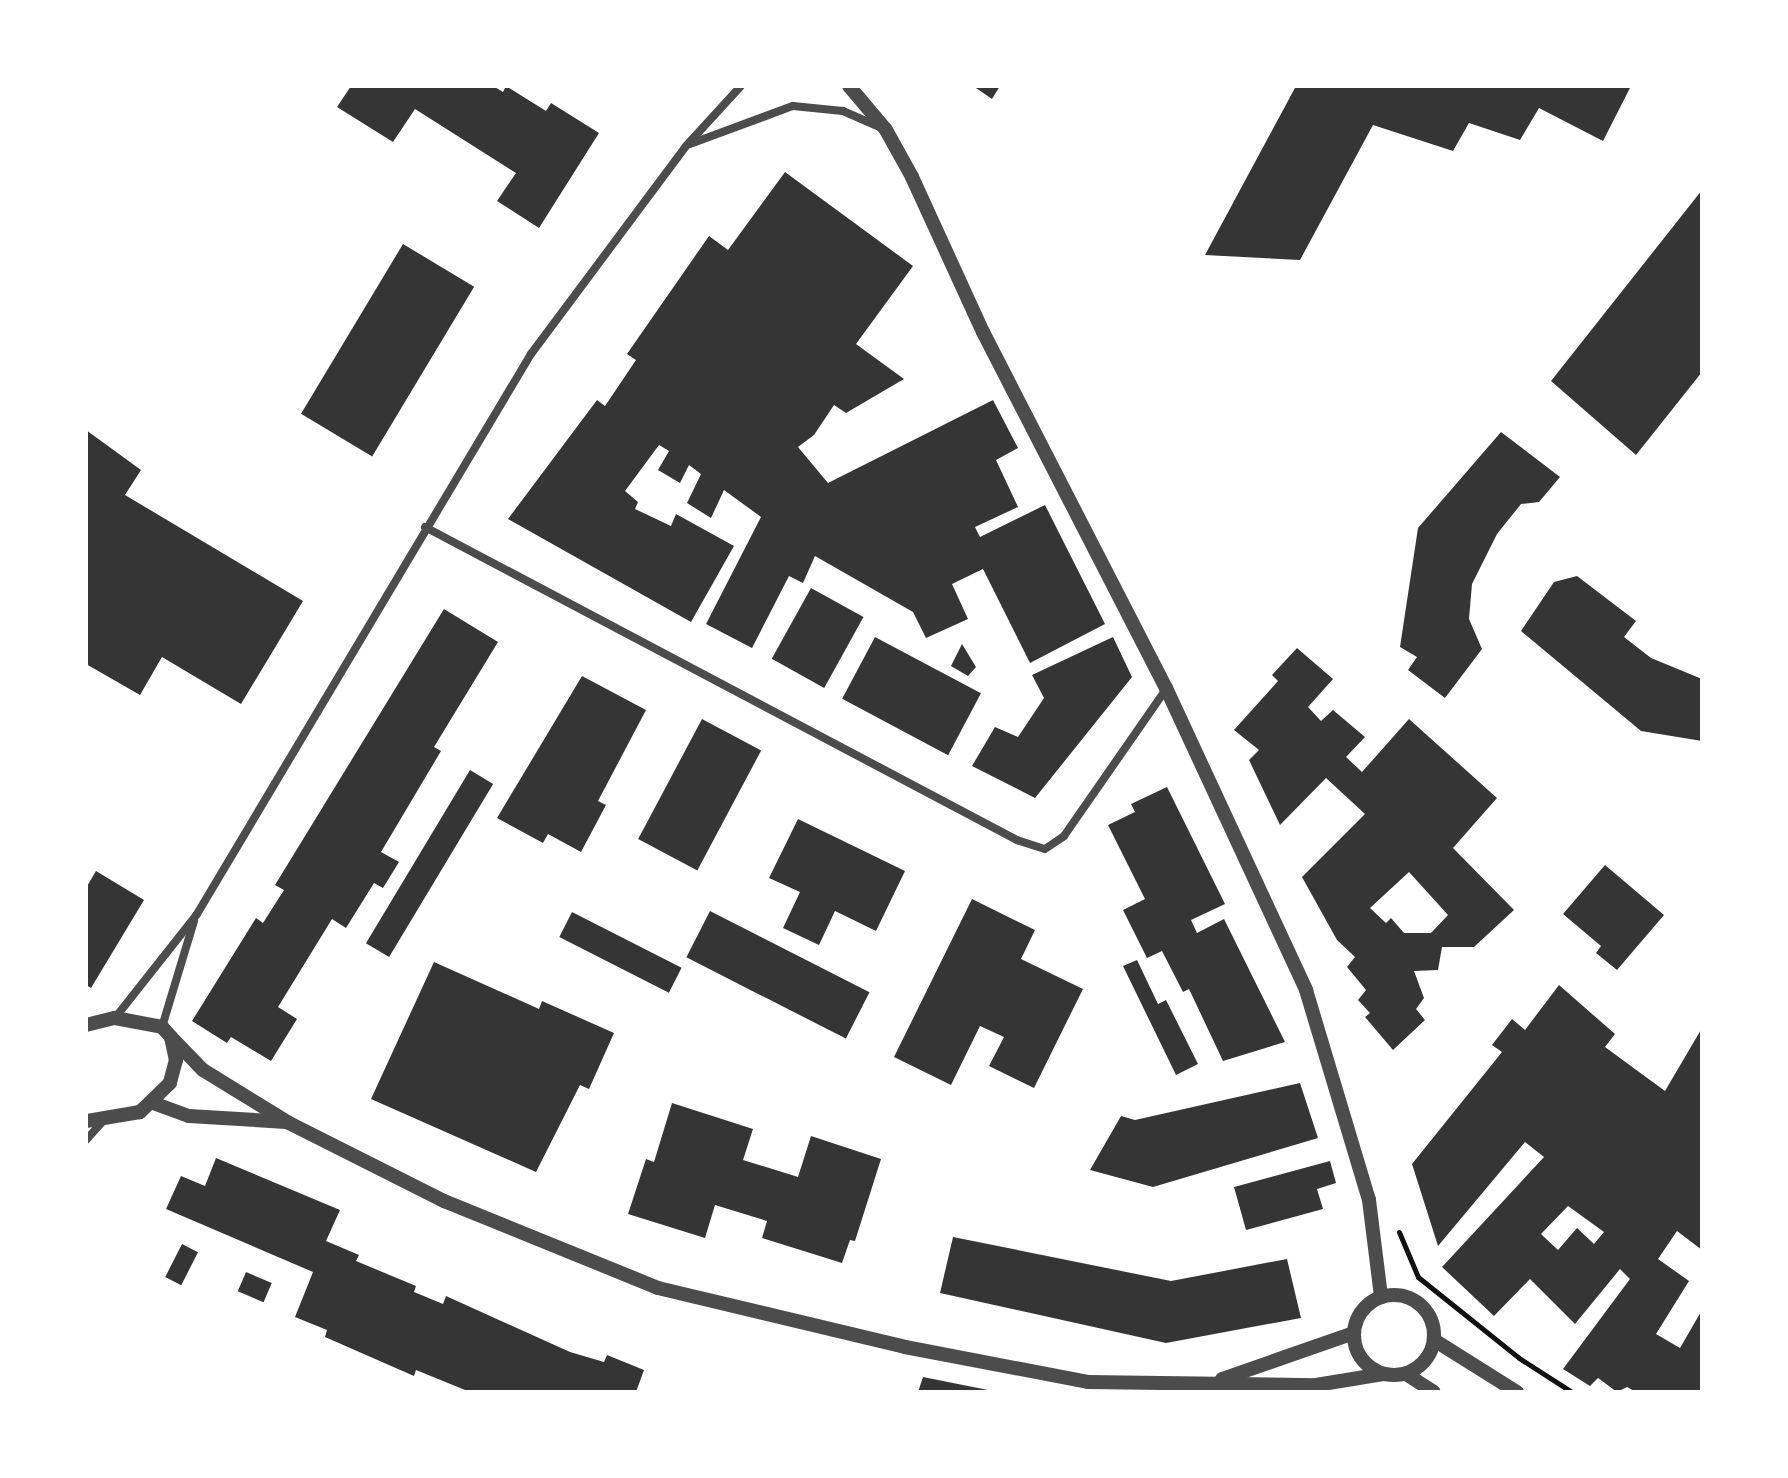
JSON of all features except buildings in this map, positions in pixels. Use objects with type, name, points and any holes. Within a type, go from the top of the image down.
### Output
[{"type":"street","points":[[115,1018],[197,914],[425,527],[531,354],[686,146],[741,86]]},
{"type":"street","points":[[849,86],[886,130],[983,332],[1166,688],[1306,990],[1369,1200],[1381,1297]]},
{"type":"street","points":[[686,146],[793,106],[843,111],[886,130]]},
{"type":"street","points":[[425,527],[1017,840],[1045,849],[1064,836],[1166,688]]},
{"type":"street","points":[[86,1121],[102,1122],[140,1112],[153,1103],[170,1083],[176,1060],[166,1032],[197,914]]},
{"type":"street","points":[[86,1025],[115,1018],[166,1032],[203,1070],[289,1123],[444,1201],[658,1288],[905,1347],[1088,1382],[1316,1385],[1383,1374],[1406,1374],[1434,1392]]},
{"type":"street","points":[[153,1103],[189,1116],[289,1123]]},
{"type":"street","points":[[86,1140],[102,1122]]},
{"type":"street","points":[[1383,1374],[1361,1358],[1354,1333],[1365,1307],[1381,1297],[1408,1297],[1428,1315],[1434,1340],[1425,1361],[1406,1374]]},
{"type":"street","points":[[1209,1383],[1354,1333]]},
{"type":"street","points":[[1434,1340],[1517,1392]]}]
